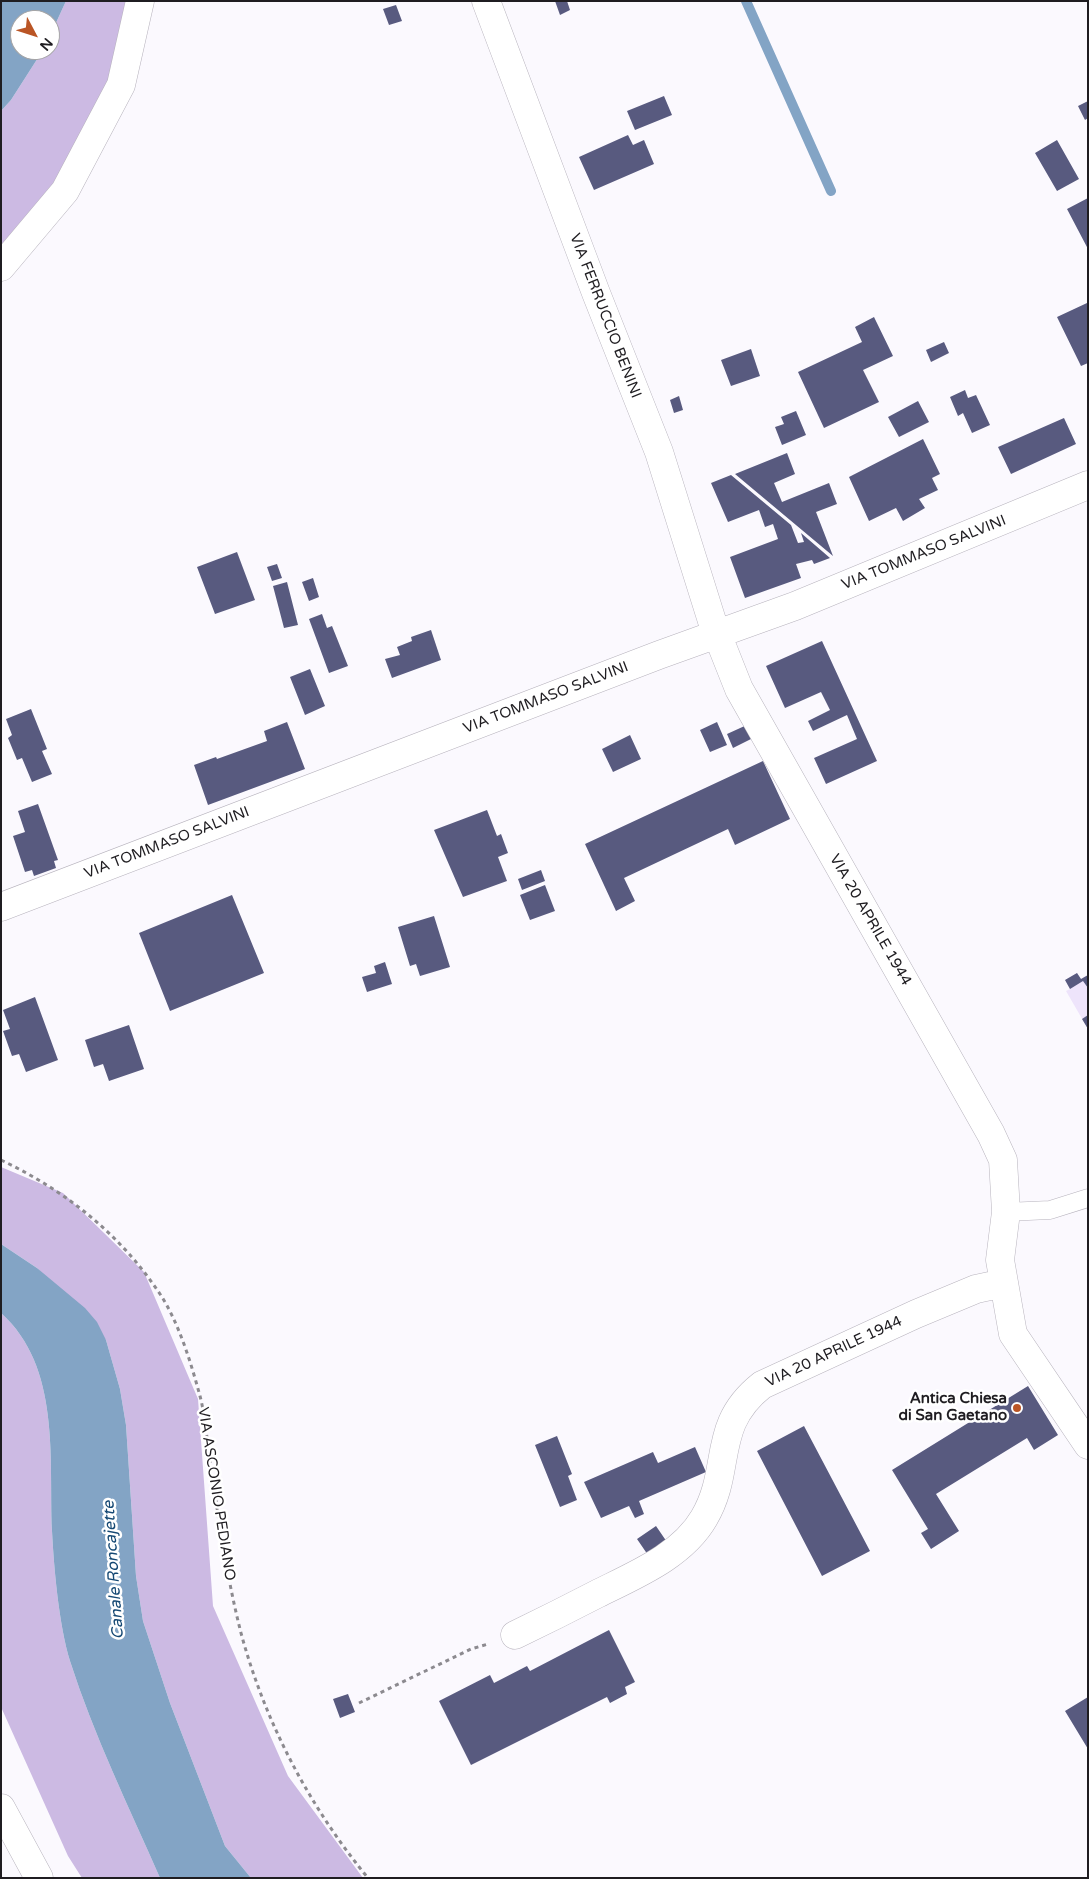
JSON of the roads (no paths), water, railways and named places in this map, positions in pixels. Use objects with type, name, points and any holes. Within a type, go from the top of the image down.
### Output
[{"type":"street","points":[[1,267],[65,191],[121,85],[140,1]]},
{"type":"street","name":"VIA FERRUCCIO BENINI","points":[[486,1],[596,293],[659,452],[717,633]]},
{"type":"street","name":"VIA TOMMASO SALVINI","points":[[1,907],[717,633],[795,606],[1088,485]]},
{"type":"street","name":"VIA 20 APRILE 1944","points":[[717,633],[738,689],[991,1134],[1003,1160],[1006,1212],[1000,1260],[1013,1334],[1088,1445]]},
{"type":"street","name":"VIA 20 APRILE 1944","points":[[515,1636],[644,1571],[682,1544],[703,1519],[714,1499],[733,1417],[748,1396],[762,1385],[916,1314],[976,1289],[1004,1283]]},
{"type":"street","points":[[1,1808],[39,1878]]},
{"type":"lane","points":[[1006,1212],[1050,1210],[1088,1198]]},
{"type":"water","points":[[1,1],[66,1],[60,14],[60,10],[10,10],[10,60],[37,60],[11,100],[1,111]]},
{"type":"water","name":"Canale Roncajette","points":[[1,1244],[37,1268],[85,1308],[97,1322],[106,1340],[120,1389],[126,1425],[136,1576],[143,1621],[170,1703],[225,1846],[251,1878],[160,1878],[90,1717],[70,1661],[60,1614],[52,1531],[48,1415],[43,1386],[34,1360],[20,1335],[1,1313]]},
{"type":"waterway","points":[[746,1],[831,191]]},
{"type":"place","name":"Antica Chiesa di San Gaetano","points":[[1017,1408]]}]
